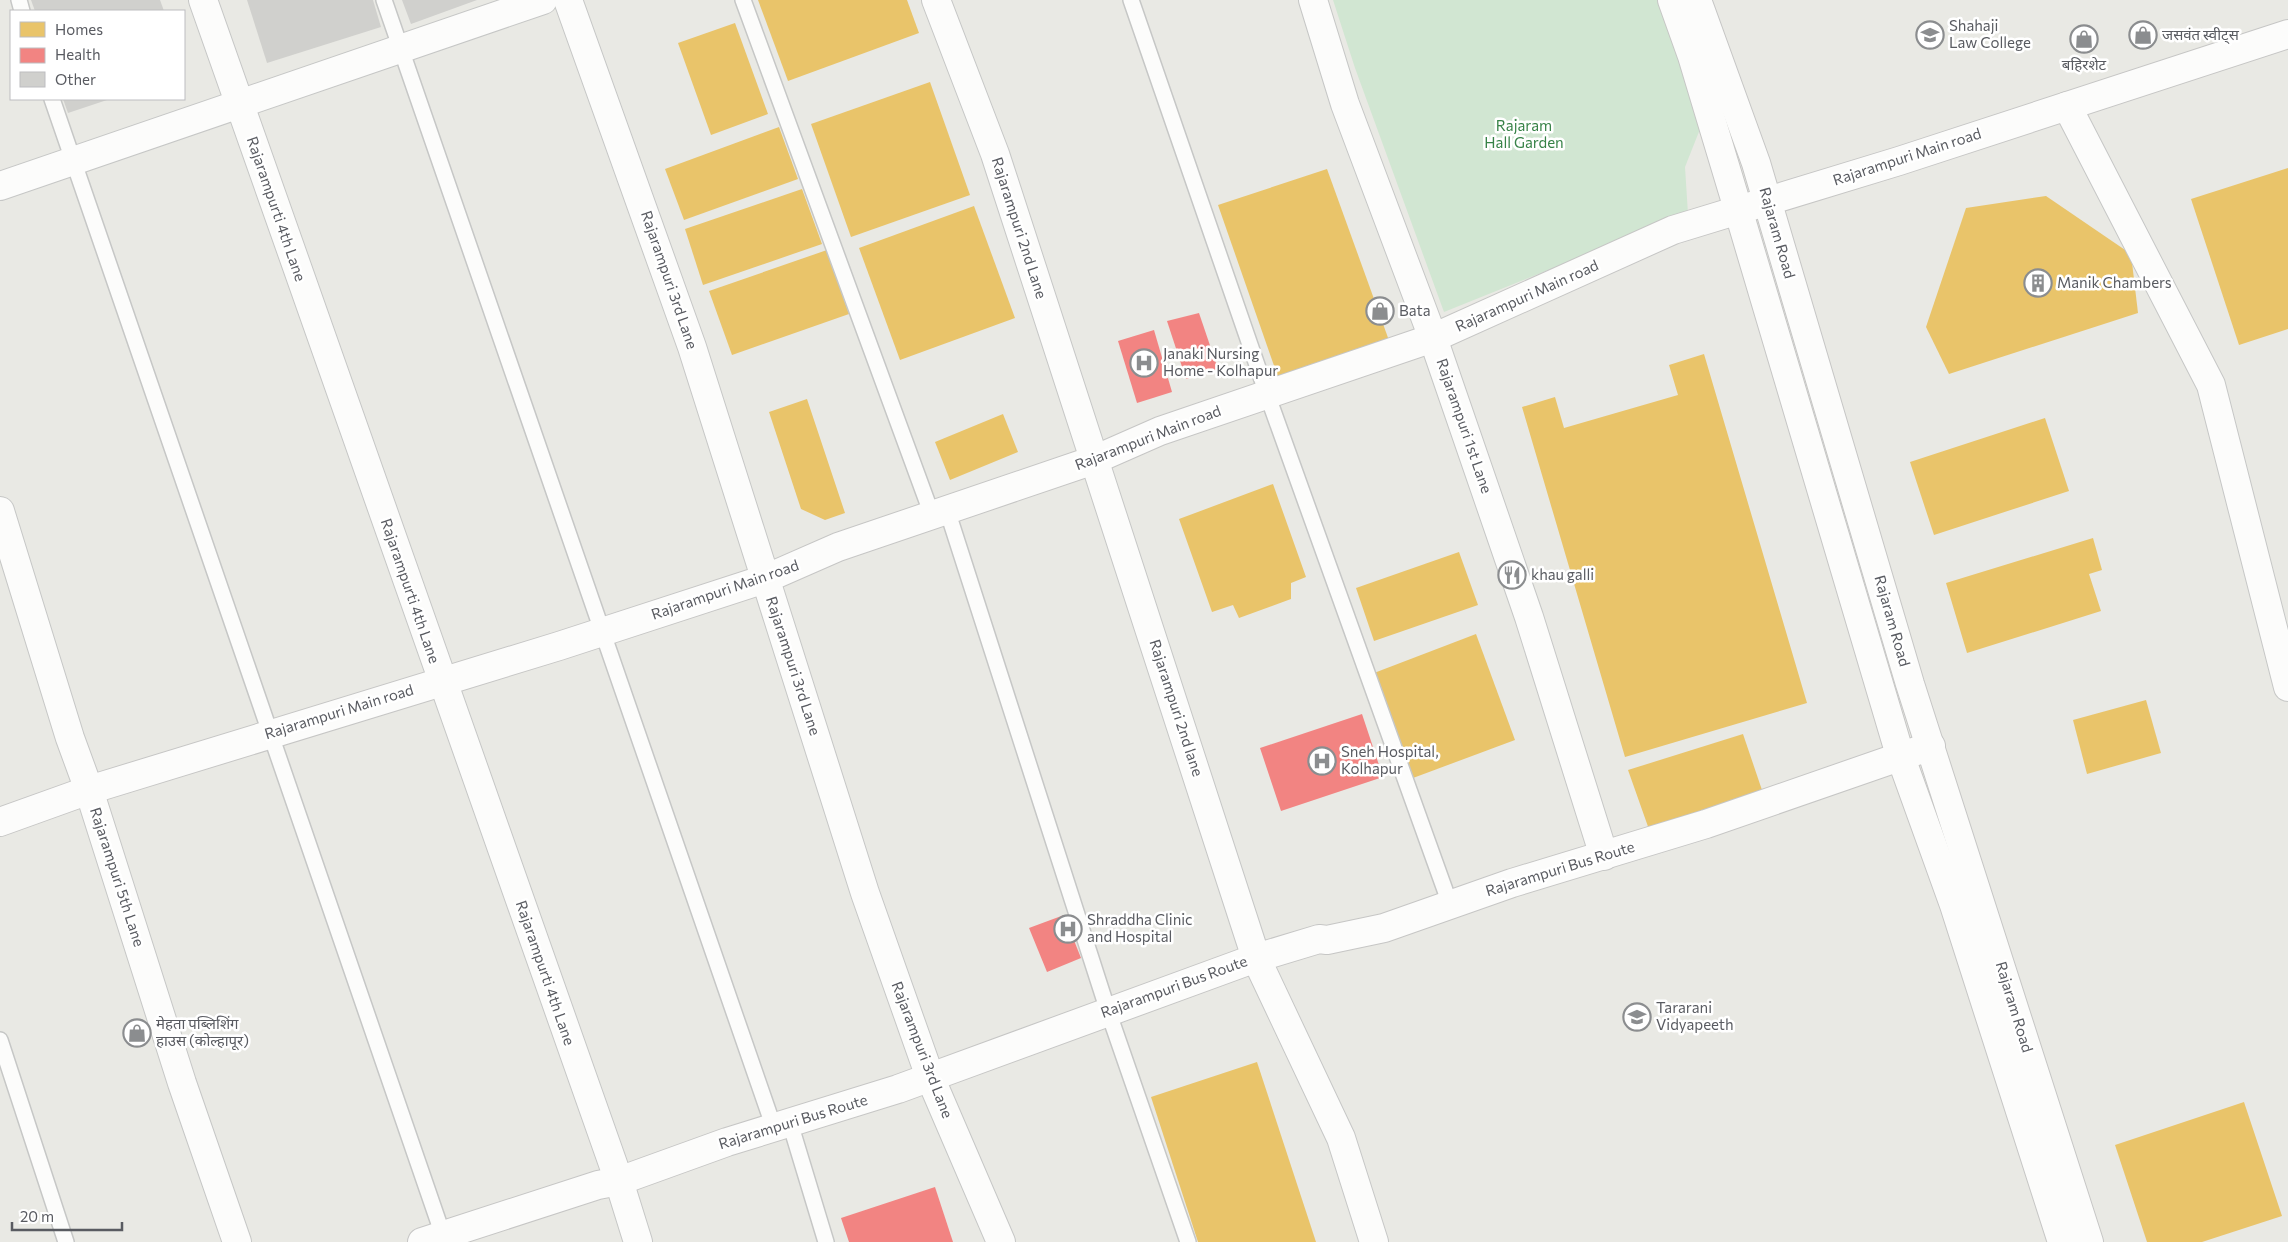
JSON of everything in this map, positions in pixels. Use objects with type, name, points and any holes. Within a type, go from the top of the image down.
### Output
[{"type":"street","name":"Rajarampurti 4th Lane","points":[[203,0],[638,1242]]},
{"type":"street","points":[[0,186],[543,0]]},
{"type":"street","name":"Rajarampuri 3rd Lane","points":[[568,0],[692,348],[865,893],[930,1077],[1001,1242]]},
{"type":"street","name":"Rajarampuri 2nd Lane","points":[[936,0],[995,154],[1094,460]]},
{"type":"street","name":"Rajarampuri 1st Lane","points":[[1313,0],[1346,104],[1433,338],[1529,617],[1604,856]]},
{"type":"street","points":[[1672,0],[1692,56],[1900,756],[1954,905],[2062,1242]]},
{"type":"street","name":"Rajaram Road","points":[[1698,0],[1747,134],[1768,200],[1895,634],[2089,1242]]},
{"type":"street","name":"Rajarampuri Main road","points":[[0,822],[89,790],[442,680],[604,632],[765,579],[838,547],[1094,460],[1160,431],[1433,338],[1673,230],[1863,172],[2288,34]]},
{"type":"street","points":[[2067,106],[2212,385],[2288,687]]},
{"type":"street","name":"Rajarampuri 2nd lane","points":[[1094,460],[1256,958],[1341,1138],[1374,1242]]},
{"type":"street","name":"Rajarampuri 5th Lane","points":[[0,511],[70,738],[89,790],[182,1082],[238,1242]]},
{"type":"street","name":"Rajarampuri Bus Route","points":[[437,1239],[618,1181],[782,1125],[898,1089],[1256,958],[1319,939],[1327,940],[1384,928],[1450,904],[1706,824],[1930,746]]},
{"type":"lane","points":[[384,0],[604,632],[826,1242]]},
{"type":"lane","points":[[743,0],[940,512],[1188,1242]]},
{"type":"lane","points":[[1131,0],[1268,394],[1450,904]]},
{"type":"lane","points":[[52,100],[272,733],[437,1239]]},
{"type":"lane","points":[[0,1040],[66,1242]]},
{"type":"green space","name":"Rajaram Hall Garden","points":[[1333,0],[1663,0],[1704,119],[1685,167],[1688,214],[1444,312],[1355,68]]},
{"type":"building: Homes","points":[[758,0],[907,0],[919,33],[788,81]]},
{"type":"building: Homes","points":[[735,23],[768,114],[711,135],[678,43]]},
{"type":"building: Homes","points":[[930,82],[970,195],[851,237],[811,124]]},
{"type":"building: Homes","points":[[779,127],[798,179],[684,220],[665,169]]},
{"type":"building: Homes","points":[[2288,168],[2288,329],[2239,345],[2191,199]]},
{"type":"building: Homes","points":[[1327,169],[1391,346],[1279,380],[1218,205]]},
{"type":"building: Homes","points":[[802,189],[822,244],[703,285],[685,229]]},
{"type":"building: Homes","name":"Manik Chambers","points":[[2046,196],[2131,254],[2138,313],[1949,374],[1926,327],[1966,208]]},
{"type":"building: Homes","points":[[974,206],[1015,318],[900,360],[859,248]]},
{"type":"building: Homes","points":[[827,250],[849,314],[732,355],[709,291]]},
{"type":"building: Homes","points":[[1704,354],[1807,703],[1625,757],[1522,407],[1555,397],[1564,428],[1678,395],[1669,365]]},
{"type":"building: Homes","points":[[807,399],[845,513],[825,520],[801,509],[769,412]]},
{"type":"building: Homes","points":[[1003,414],[1018,452],[950,480],[935,442]]},
{"type":"building: Homes","points":[[2045,418],[2069,491],[1934,535],[1910,462]]},
{"type":"building: Homes","points":[[1273,484],[1306,577],[1291,583],[1291,599],[1239,618],[1233,605],[1212,612],[1179,519]]},
{"type":"building: Homes","points":[[2093,538],[2102,570],[2089,574],[2101,611],[1967,653],[1946,583]]},
{"type":"building: Homes","points":[[1459,552],[1478,605],[1374,641],[1356,588]]},
{"type":"building: Homes","points":[[1476,634],[1515,740],[1413,778],[1374,673]]},
{"type":"building: Homes","points":[[2146,700],[2161,753],[2087,774],[2073,720]]},
{"type":"building: Homes","points":[[1743,734],[1764,796],[1651,835],[1628,770]]},
{"type":"building: Homes","points":[[1257,1062],[1316,1242],[1198,1242],[1151,1097]]},
{"type":"building: Homes","points":[[2244,1102],[2282,1216],[2202,1242],[2147,1242],[2115,1145]]},
{"type":"building: Health","points":[[1199,313],[1218,369],[1186,379],[1167,321]]},
{"type":"building: Health","points":[[1154,330],[1172,392],[1137,403],[1118,341]]},
{"type":"building: Health","points":[[1362,714],[1383,777],[1281,811],[1260,748]]},
{"type":"building: Health","points":[[1064,915],[1081,958],[1047,972],[1029,928]]},
{"type":"building: Health","points":[[935,1187],[953,1242],[849,1242],[841,1218]]},
{"type":"building: Other","points":[[31,0],[160,0],[164,10],[35,10]]},
{"type":"building: Other","points":[[247,0],[373,0],[381,27],[267,63]]},
{"type":"building: Other","points":[[402,0],[477,0],[411,24]]},
{"type":"building: Other","points":[[63,100],[107,100],[68,113]]},
{"type":"place","name":"Shahaji Law College","points":[[1930,35]]},
{"type":"place","name":"जसवंत स्वीट्स","points":[[2143,35]]},
{"type":"place","name":"बहिरशेट","points":[[2084,39]]},
{"type":"place","name":"Manik Chambers","points":[[2038,283]]},
{"type":"place","name":"Bata","points":[[1380,311]]},
{"type":"place","name":"Janaki Nursing Home - Kolhapur","points":[[1144,363]]},
{"type":"place","name":"khau galli","points":[[1512,575]]},
{"type":"place","name":"Sneh Hospital, Kolhapur","points":[[1322,761]]},
{"type":"place","name":"Shraddha Clinic and Hospital","points":[[1068,929]]},
{"type":"place","name":"Tararani Vidyapeeth","points":[[1637,1017]]},
{"type":"place","name":"मेहता पब्लिशिंग हाउस (कोल्हापूर)","points":[[137,1033]]}]
